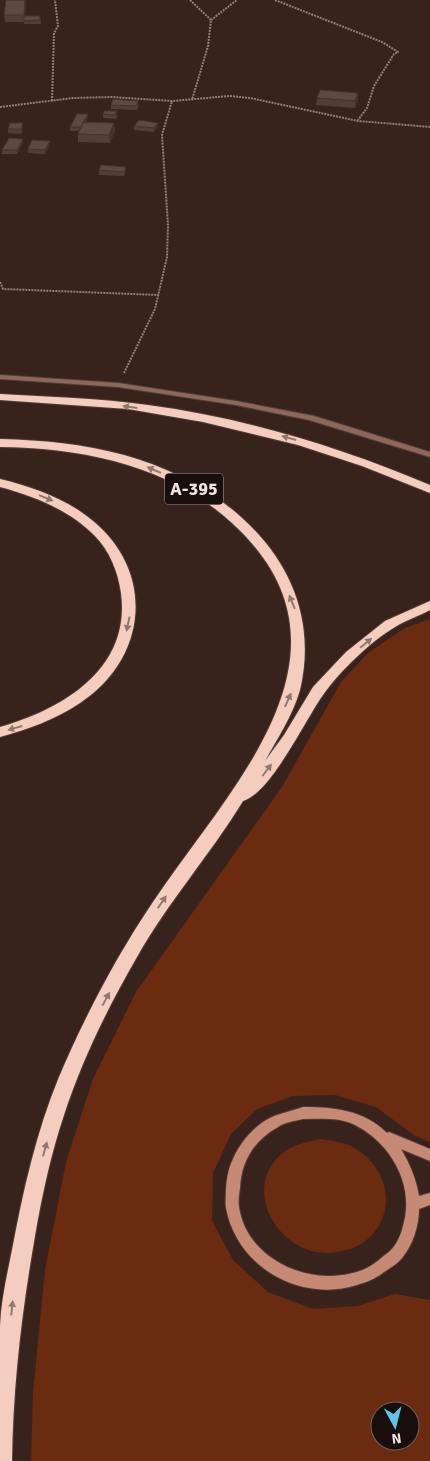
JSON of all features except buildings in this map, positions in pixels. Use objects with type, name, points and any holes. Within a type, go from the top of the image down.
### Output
[{"type":"highway","points":[[0,397],[113,405],[169,412],[286,437],[378,466],[430,478]]},
{"type":"highway","name":"A-395","points":[[0,444],[56,446],[114,456],[168,476],[192,488],[225,509],[246,526],[264,548],[281,574],[296,609],[299,650],[292,692],[276,726],[232,804]]},
{"type":"highway","points":[[378,466],[430,489]]},
{"type":"highway","points":[[0,484],[20,488],[52,500],[75,514],[98,532],[113,550],[123,571],[130,594],[130,617],[125,640],[112,663],[97,683],[51,716],[17,729],[0,732]]},
{"type":"highway","points":[[0,1461],[1,1405],[13,1293],[34,1186],[59,1101],[92,1025],[136,943],[162,901],[232,804],[260,779],[289,739],[318,691],[351,655],[390,624],[430,605]]},
{"type":"street","points":[[0,377],[118,385],[236,403],[311,418],[430,455]]},
{"type":"street","points":[[386,1137],[403,1156],[413,1179],[417,1204],[411,1231],[403,1248],[389,1263],[363,1279],[332,1285],[300,1281],[271,1267],[248,1245],[234,1218],[230,1189],[237,1162],[253,1138],[275,1122],[303,1113],[332,1113],[361,1121],[386,1137],[430,1155]]},
{"type":"street","points":[[417,1204],[430,1199]]},
{"type":"path","points":[[52,101],[54,33],[58,26],[56,0]]},
{"type":"path","points":[[190,0],[211,20]]},
{"type":"path","points":[[192,100],[208,46],[211,20],[237,0]]},
{"type":"path","points":[[275,0],[382,42],[398,52],[394,54],[374,86],[367,108],[358,121]]},
{"type":"path","points":[[0,107],[73,98],[112,97],[172,101],[230,96],[250,98],[358,121],[430,127]]},
{"type":"path","points":[[118,385],[155,309],[167,258],[168,241],[162,135],[172,101]]},
{"type":"path","points":[[0,282],[3,289],[159,295]]},
{"type":"shaded area","points":[[430,619],[430,1142],[415,1136],[376,1107],[335,1095],[293,1096],[257,1109],[231,1134],[213,1173],[212,1221],[233,1260],[268,1292],[313,1309],[358,1306],[395,1294],[430,1300],[430,1461],[31,1461],[33,1393],[45,1270],[66,1162],[93,1079],[136,992],[282,787],[341,682],[368,653],[405,628]]},
{"type":"shaded area","points":[[320,1139],[335,1141],[355,1148],[369,1159],[377,1169],[385,1191],[384,1215],[379,1226],[371,1236],[355,1247],[337,1252],[317,1252],[298,1246],[283,1234],[272,1219],[265,1202],[265,1184],[270,1167],[288,1149]]}]
